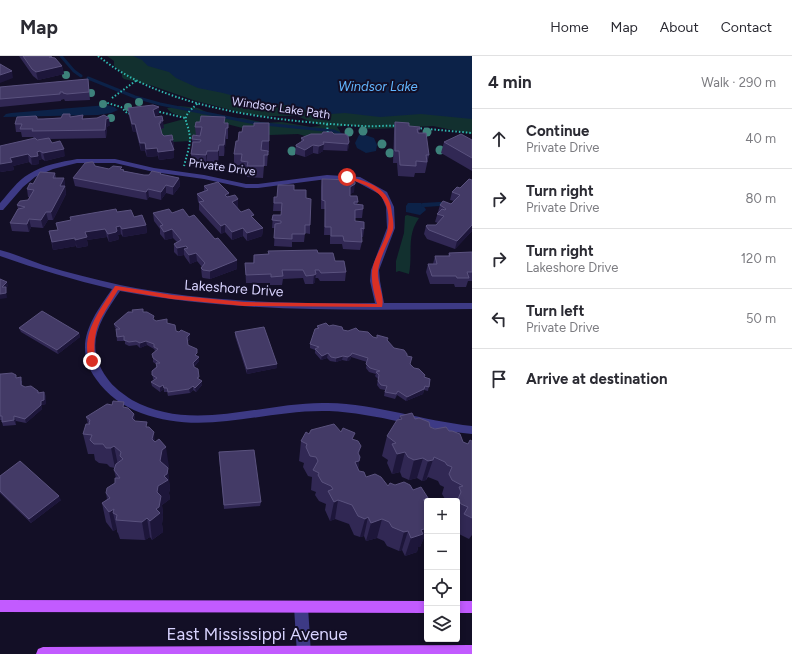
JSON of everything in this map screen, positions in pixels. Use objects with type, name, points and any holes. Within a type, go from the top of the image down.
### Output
[{"type":"main road","name":"East Mississippi Avenue","points":[[0,606],[424,607]]},
{"type":"main road","points":[[460,607],[472,607]]},
{"type":"main road","name":"East Mississippi Avenue","points":[[43,654],[472,652]]},
{"type":"street","name":"Private Drive","points":[[0,208],[29,177],[44,169],[69,162],[108,161],[250,186],[327,177],[344,177],[363,182],[378,190],[387,199],[391,220],[389,234],[375,270],[375,281],[380,306]]},
{"type":"street","name":"Lakeshore Drive","points":[[0,253],[52,271],[117,288],[167,296],[244,304],[472,306]]},
{"type":"street","points":[[117,288],[96,320],[92,330],[90,349],[93,364],[101,382],[112,392],[146,412],[176,420],[203,420],[305,408],[338,408],[373,412],[437,426],[472,430]]},
{"type":"street","points":[[301,607],[304,653]]},
{"type":"path","name":"Windsor Lake Path","points":[[98,56],[119,72],[169,94],[239,112],[327,124],[404,126]]},
{"type":"path","points":[[112,98],[137,80]]},
{"type":"path","points":[[104,102],[121,107],[128,114],[136,112]]},
{"type":"path","points":[[178,174],[185,164],[186,153],[190,142],[185,118],[187,113],[199,102]]},
{"type":"path","points":[[154,111],[185,118]]},
{"type":"path","points":[[327,124],[328,136]]},
{"type":"path","points":[[416,128],[472,133]]},
{"type":"green space","points":[[107,56],[135,56],[408,112],[472,118],[472,134],[433,126],[366,129],[351,125],[337,127],[340,131],[340,135],[309,137],[298,134],[270,135],[223,123],[196,135],[190,141],[172,142],[158,133],[162,125],[184,119],[167,108],[180,106],[198,108],[214,116],[226,119],[242,118],[265,123],[282,122],[311,127],[321,126],[297,116],[262,116],[243,113],[196,101],[150,85],[124,79],[122,77],[122,72],[114,66],[114,61]]},
{"type":"green space","points":[[407,215],[419,218],[411,238],[409,274],[399,271],[396,272],[396,261],[404,233],[405,216]]},
{"type":"water","name":"Windsor Lake","points":[[133,56],[472,56],[472,119],[421,114],[380,117],[345,113],[331,114],[285,105],[260,103],[198,88],[176,78],[169,72],[148,66],[142,60]]},
{"type":"water","points":[[107,105],[118,110],[111,113],[98,115],[3,117],[6,114],[11,113]]},
{"type":"water","points":[[362,134],[374,138],[377,145],[376,151],[366,153],[357,148],[355,143],[359,135]]},
{"type":"water","points":[[408,203],[421,203],[426,210],[420,215],[406,212],[406,206]]},
{"type":"building","points":[[23,56],[52,56],[49,57],[55,58],[62,66],[36,72],[32,69]]},
{"type":"building","points":[[0,64],[12,71],[0,75]]},
{"type":"building","points":[[88,79],[89,92],[67,94],[60,92],[60,94],[0,99],[0,87]]},
{"type":"building","points":[[153,105],[159,107],[153,110],[155,117],[162,116],[163,121],[160,121],[161,123],[159,123],[162,134],[164,136],[172,135],[173,140],[170,140],[174,150],[158,152],[157,148],[146,149],[145,143],[140,143],[135,124],[132,124],[128,108]]},
{"type":"building","points":[[63,114],[70,114],[70,117],[83,115],[82,119],[97,118],[104,115],[109,118],[106,119],[105,130],[32,131],[33,129],[20,129],[22,124],[15,124],[17,117],[36,116],[37,119],[61,118]]},
{"type":"building","points":[[201,116],[225,117],[224,123],[228,123],[224,145],[219,145],[218,151],[207,151],[206,155],[191,154],[193,142],[200,142],[201,140],[192,139],[193,135],[200,136],[202,127],[195,127],[196,122],[200,122]]},
{"type":"building","points":[[395,122],[409,123],[409,126],[420,127],[420,129],[417,129],[418,133],[426,133],[429,155],[426,155],[427,162],[416,161],[416,166],[400,165],[399,151],[395,151]]},
{"type":"building","points":[[254,123],[269,123],[269,141],[262,141],[261,150],[268,151],[268,155],[264,155],[264,166],[247,166],[248,162],[241,161],[242,154],[234,154],[239,132],[242,132],[243,126],[254,126]]},
{"type":"building","points":[[323,132],[345,134],[348,136],[349,142],[348,144],[323,142],[324,144],[319,146],[313,145],[305,150],[296,146],[304,140],[301,138],[311,134],[322,134]]},
{"type":"building","points":[[461,134],[472,140],[472,158],[444,142]]},
{"type":"building","points":[[35,138],[37,140],[49,138],[52,143],[60,141],[64,149],[43,153],[40,151],[37,152],[38,156],[31,157],[28,154],[10,158],[12,162],[0,164],[0,146]]},
{"type":"building","points":[[93,162],[95,166],[109,169],[113,166],[122,167],[120,169],[124,170],[123,171],[149,175],[152,171],[179,178],[173,187],[166,185],[161,192],[148,189],[146,192],[73,178],[85,163]]},
{"type":"building","points":[[40,172],[55,173],[53,178],[64,178],[60,186],[65,186],[51,212],[46,212],[41,220],[29,219],[27,224],[10,223],[18,209],[25,207],[17,205],[20,201],[28,200],[34,190],[27,189],[30,183],[33,184]]},
{"type":"building","points":[[322,179],[351,180],[355,182],[355,184],[350,187],[350,196],[357,196],[358,202],[354,202],[354,204],[363,205],[363,209],[355,210],[355,221],[364,222],[364,229],[361,228],[362,242],[344,241],[343,236],[331,236],[331,227],[325,227],[325,201],[322,200]]},
{"type":"building","points":[[469,179],[472,180],[472,225],[457,241],[429,230],[426,226],[427,225],[436,225],[444,216],[437,214],[442,209],[446,209],[440,205],[443,201],[451,204],[460,195],[452,192],[457,187],[460,188]]},
{"type":"building","points":[[218,182],[229,193],[225,195],[227,197],[235,195],[238,199],[232,202],[241,212],[249,209],[254,215],[251,216],[263,228],[247,233],[243,228],[232,232],[225,224],[221,226],[199,202],[204,201],[197,194],[208,190],[204,186]]},
{"type":"building","points":[[278,185],[294,185],[294,190],[306,190],[306,198],[311,199],[310,225],[305,225],[305,234],[292,234],[292,239],[274,238],[275,224],[281,223],[281,221],[272,220],[273,215],[281,215],[282,203],[274,203],[274,197],[277,197]]},
{"type":"building","points":[[116,209],[117,212],[131,210],[134,217],[142,215],[146,225],[122,229],[120,226],[116,227],[116,232],[108,234],[105,229],[85,232],[87,237],[75,240],[75,238],[52,242],[49,231],[58,230],[56,223],[71,220],[70,217]]},
{"type":"building","points":[[169,209],[172,213],[183,209],[189,217],[194,215],[215,239],[218,238],[237,260],[210,271],[203,270],[201,268],[205,263],[196,253],[189,255],[184,249],[188,248],[186,246],[177,248],[174,244],[181,240],[172,229],[164,232],[160,226],[163,225],[153,213]]},
{"type":"building","points":[[317,250],[318,253],[333,253],[335,261],[344,261],[346,272],[321,273],[319,270],[315,270],[316,274],[306,276],[303,270],[282,270],[283,276],[271,277],[271,274],[246,275],[245,263],[254,263],[254,255],[269,254],[268,251]]},
{"type":"building","points":[[472,252],[472,272],[467,272],[469,278],[457,278],[456,276],[432,276],[428,264],[437,264],[435,256],[450,256],[449,253]]},
{"type":"building","points":[[0,279],[7,282],[2,287],[6,287],[6,293],[0,294]]},
{"type":"building","points":[[143,309],[143,312],[147,312],[154,316],[153,319],[156,321],[167,319],[167,323],[175,325],[176,331],[179,332],[181,330],[190,334],[187,337],[188,345],[197,349],[197,353],[195,355],[199,357],[193,363],[194,367],[198,369],[199,377],[197,378],[202,381],[195,388],[193,386],[189,389],[168,392],[167,388],[164,388],[163,385],[160,387],[151,382],[157,378],[152,375],[152,371],[157,367],[156,363],[160,363],[153,358],[152,354],[158,349],[154,347],[154,344],[146,341],[140,343],[136,341],[129,342],[124,340],[124,336],[117,337],[116,329],[120,329],[114,324],[128,312]]},
{"type":"building","points":[[42,311],[79,333],[57,350],[19,328]]},
{"type":"building","points":[[326,323],[329,326],[333,325],[342,327],[343,330],[348,331],[356,328],[359,331],[368,332],[373,337],[377,338],[377,335],[388,338],[387,340],[394,348],[404,350],[407,356],[412,357],[410,364],[414,368],[419,369],[425,375],[424,377],[430,379],[429,387],[425,386],[424,389],[407,397],[398,391],[396,394],[385,392],[387,386],[381,385],[378,381],[379,375],[376,372],[380,371],[370,368],[366,364],[368,358],[352,353],[348,357],[331,357],[328,353],[322,356],[315,349],[319,347],[310,344],[315,329],[319,328],[317,326]]},
{"type":"building","points":[[264,327],[277,364],[247,369],[235,332]]},
{"type":"building","points":[[12,373],[16,375],[16,378],[21,377],[21,385],[25,387],[31,386],[38,391],[38,393],[44,392],[44,400],[41,401],[41,405],[25,419],[14,416],[14,420],[2,422],[2,416],[0,416],[0,374]]},
{"type":"building","points":[[113,401],[124,402],[123,407],[128,408],[134,414],[132,418],[135,421],[147,422],[146,427],[149,427],[154,432],[152,439],[155,442],[159,439],[166,447],[162,450],[160,461],[168,468],[167,474],[164,476],[168,480],[158,486],[157,492],[161,496],[159,507],[156,509],[160,513],[150,521],[147,518],[142,522],[116,520],[117,515],[113,513],[114,509],[109,512],[102,503],[110,498],[106,493],[107,488],[115,483],[115,478],[120,478],[114,470],[116,464],[123,459],[120,456],[121,452],[114,446],[111,448],[106,448],[103,444],[94,444],[90,440],[92,435],[83,434],[86,424],[90,424],[90,420],[86,417],[107,404],[112,405]]},
{"type":"building","points":[[412,413],[415,419],[419,418],[429,422],[430,427],[435,429],[446,427],[449,431],[460,434],[463,442],[468,444],[470,440],[472,441],[472,518],[464,514],[468,507],[461,504],[460,498],[458,498],[461,492],[459,487],[463,486],[452,480],[449,474],[452,467],[434,457],[433,460],[428,461],[423,458],[414,460],[408,457],[405,452],[397,454],[392,444],[396,443],[387,436],[397,420],[402,419],[400,416]]},
{"type":"building","points":[[334,424],[341,432],[343,428],[355,433],[352,439],[358,441],[361,446],[358,453],[360,457],[359,461],[355,462],[359,471],[364,472],[366,477],[375,474],[381,477],[388,486],[390,483],[395,485],[404,482],[410,485],[413,490],[421,487],[428,498],[424,498],[423,500],[424,529],[421,530],[423,534],[411,538],[408,531],[404,532],[392,527],[389,522],[382,519],[371,523],[368,517],[365,519],[358,516],[352,505],[338,500],[334,502],[328,491],[333,489],[331,486],[322,482],[318,475],[319,473],[313,470],[318,461],[316,457],[310,456],[306,447],[307,444],[301,441],[306,432],[309,434],[311,430]]},
{"type":"building","points":[[254,450],[261,502],[224,505],[219,452]]},
{"type":"building","points":[[20,461],[59,496],[29,519],[0,491],[0,476]]},
{"type":"waterway","points":[[61,56],[74,71],[81,76]]},
{"type":"waterway","points":[[88,78],[135,97],[160,104],[255,123],[334,131],[347,137]]},
{"type":"waterway","points":[[440,204],[423,205],[446,204]]},
{"type":"route","points":[[92,361],[90,343],[93,328],[96,320],[117,288],[172,297],[244,304],[276,306],[380,306],[375,281],[375,270],[391,228],[388,202],[384,194],[378,190],[363,182],[347,177]]}]
